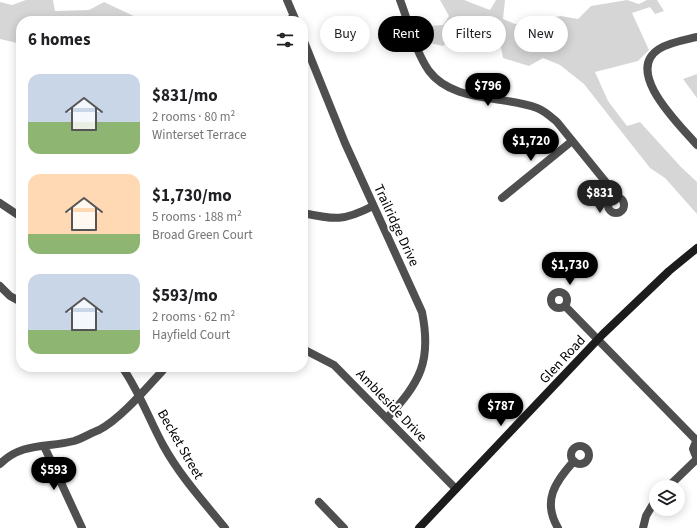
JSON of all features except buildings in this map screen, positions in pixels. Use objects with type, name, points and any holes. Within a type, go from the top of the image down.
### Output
[{"type":"main road","name":"Glen Road","points":[[419,528],[598,340],[669,271],[697,248]]},
{"type":"street","points":[[287,0],[291,16]]},
{"type":"street","points":[[400,0],[422,61],[442,84],[460,92],[520,103],[538,108],[557,122],[609,186],[613,197]]},
{"type":"street","points":[[697,37],[658,49],[651,58],[647,75],[654,93],[697,145]]},
{"type":"street","name":"Trailridge Drive","points":[[308,52],[344,143],[422,312],[426,332],[426,352],[419,375],[408,394],[386,418]]},
{"type":"street","points":[[502,198],[572,141]]},
{"type":"street","points":[[0,203],[16,213]]},
{"type":"street","points":[[308,214],[331,219],[344,218],[355,215],[373,206]]},
{"type":"street","points":[[0,286],[10,296],[16,299]]},
{"type":"street","points":[[565,306],[697,440],[693,450],[697,459],[675,480]]},
{"type":"street","name":"Ambleside Drive","points":[[308,352],[334,365],[456,489]]},
{"type":"street","name":"Becket Street","points":[[126,372],[134,383],[163,444],[184,479],[225,528]]},
{"type":"street","points":[[0,464],[13,452],[25,448],[75,440],[101,429],[113,421],[161,372]]},
{"type":"street","points":[[44,446],[82,528]]},
{"type":"street","points":[[558,528],[553,517],[551,499],[559,478],[574,461]]},
{"type":"street","points":[[319,502],[344,528]]},
{"type":"street","points":[[643,528],[649,511]]},
{"type":"shaded area","points":[[26,0],[53,0],[55,11],[89,10],[104,2],[134,16],[16,16],[16,43],[0,39],[0,2],[12,5]]},
{"type":"shaded area","points":[[440,0],[464,0],[490,10],[496,0],[505,0],[503,16],[449,16]]},
{"type":"shaded area","points":[[627,0],[639,4],[647,0],[657,0],[664,11],[655,14],[650,7],[632,13],[649,50],[638,61],[595,72],[608,101],[627,126],[640,122],[681,167],[697,182],[697,214],[665,178],[650,168],[584,84],[560,65],[543,58],[529,66],[503,58],[502,52],[506,52],[506,20],[514,24],[514,52],[568,52],[568,17],[578,19],[591,6]]},
{"type":"shaded area","points":[[442,25],[442,46],[434,44],[434,26]]},
{"type":"shaded area","points":[[697,74],[697,98],[683,79]]}]
